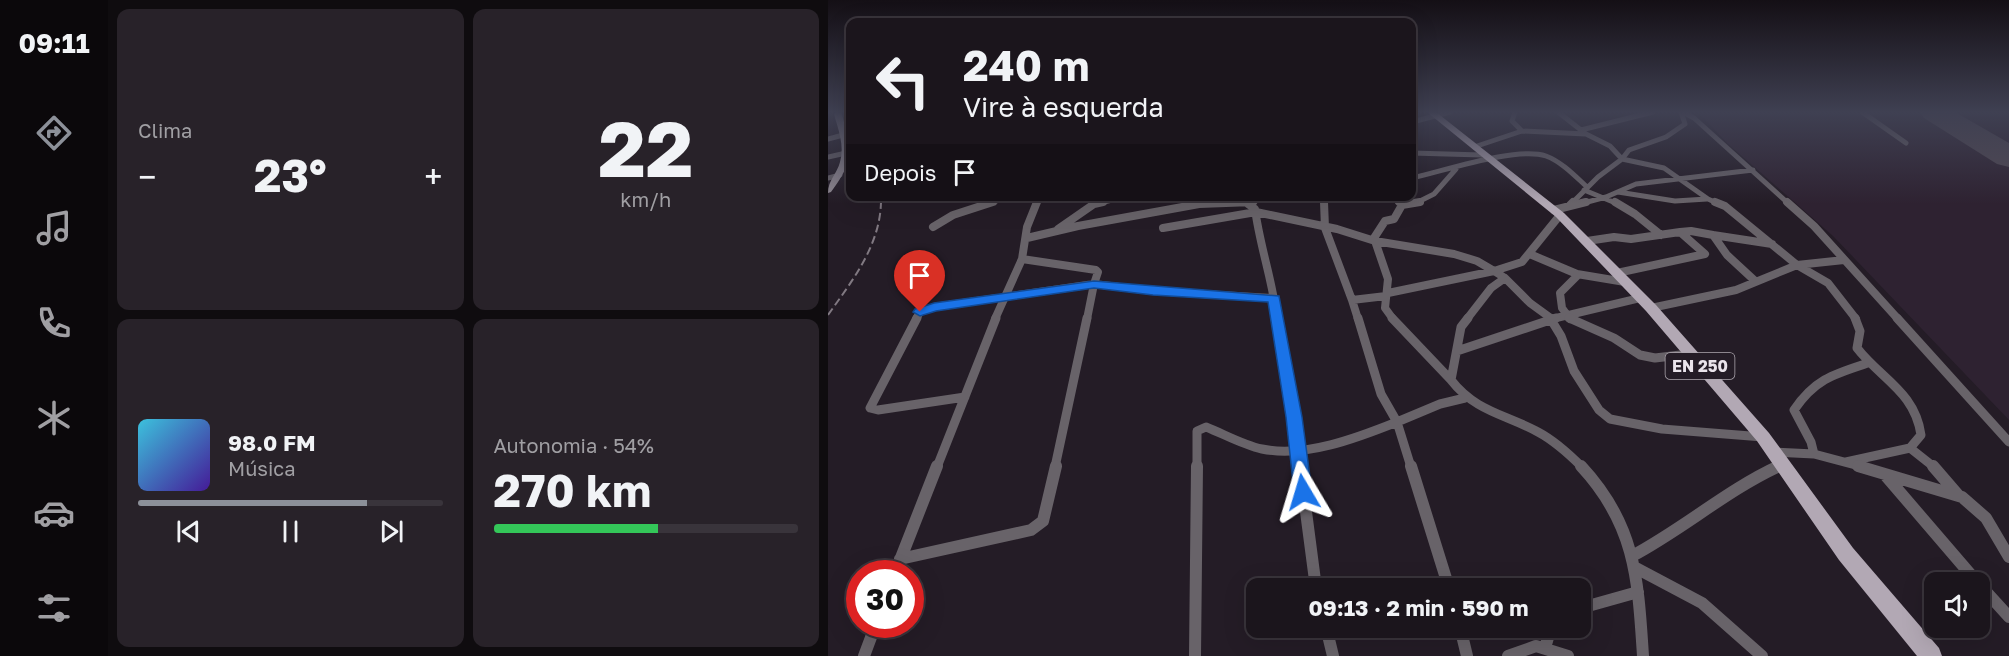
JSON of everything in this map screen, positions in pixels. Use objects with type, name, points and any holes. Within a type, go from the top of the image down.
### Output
[{"type":"main road","name":"EN 250","points":[[1470,143],[1482,154],[1561,210],[1645,303],[1763,437],[1846,554],[1931,656]]},
{"type":"street","points":[[828,190],[845,168],[844,143]]},
{"type":"street","points":[[1416,177],[1456,169],[1502,143]]},
{"type":"street","points":[[1604,143],[1622,159],[1654,165],[1681,178],[1708,199],[1735,212],[1797,265],[1828,283],[1849,307],[1860,331],[1856,345],[1868,363],[1912,402],[1920,420],[1921,435],[1910,447],[1846,462]]},
{"type":"street","points":[[1352,300],[1387,295],[1518,265],[1532,255],[1542,236],[1561,210],[1622,159],[1629,150],[1653,143]]},
{"type":"street","points":[[1719,143],[1814,226],[2009,442]]},
{"type":"street","points":[[828,157],[846,153]]},
{"type":"street","points":[[1416,154],[1542,155],[1566,169],[1586,188],[1637,214],[1661,235]]},
{"type":"street","points":[[1402,205],[1416,204],[1436,195],[1456,169]]},
{"type":"street","points":[[1561,210],[1606,197],[1636,184],[1753,170]]},
{"type":"street","points":[[828,178],[840,175]]},
{"type":"street","points":[[1618,192],[1675,201],[1708,199]]},
{"type":"street","points":[[933,227],[953,215],[996,201]]},
{"type":"street","points":[[900,559],[1022,259],[1027,227],[1038,201]]},
{"type":"street","points":[[1055,231],[1094,204],[1107,201]]},
{"type":"street","points":[[1196,201],[1199,204]]},
{"type":"street","points":[[1027,238],[1199,204],[1248,204],[1256,201]]},
{"type":"street","points":[[1324,201],[1325,228],[1352,300],[1381,393],[1397,423],[1446,578]]},
{"type":"street","points":[[1398,201],[1402,205]]},
{"type":"street","points":[[1248,204],[1253,206],[1256,212],[1259,239],[1274,298],[1298,448],[1315,578]]},
{"type":"street","points":[[1402,205],[1394,219],[1385,221],[1374,238],[1388,279],[1385,308],[1465,398],[1559,444],[1587,472],[1611,505],[1634,562],[1643,656]]},
{"type":"street","points":[[1163,228],[1256,212],[1375,241],[1454,254],[1477,261],[1505,278],[1530,303],[1552,319],[1574,371],[1599,411],[1610,419],[1662,429],[1763,437]]},
{"type":"street","points":[[1587,241],[1614,237],[1631,239],[1694,231],[1773,244]]},
{"type":"street","points":[[1532,255],[1560,271],[1577,276],[1598,280],[1621,277],[1705,254],[1680,232]]},
{"type":"street","points":[[1713,235],[1727,255],[1754,280]]},
{"type":"street","points":[[900,559],[1031,530],[1043,521],[1068,412],[1096,270],[1022,259]]},
{"type":"street","points":[[1457,351],[1565,315],[1736,290],[1754,280],[1797,265],[1844,260]]},
{"type":"street","points":[[1577,276],[1560,293],[1565,315],[1577,323],[1614,338],[1640,355],[1655,358],[1689,354]]},
{"type":"street","points":[[1451,380],[1461,327],[1491,288],[1505,278]]},
{"type":"street","points":[[965,397],[878,410],[870,408],[920,312],[934,307],[1094,284],[1153,291],[1274,298]]},
{"type":"street","points":[[1814,454],[1811,442],[1794,410],[1804,393],[1824,378],[1868,363]]},
{"type":"street","points":[[1195,656],[1197,431],[1206,427],[1263,450],[1298,448],[1336,442],[1397,423],[1440,404],[1465,398]]},
{"type":"street","points":[[1910,447],[1929,461],[1958,496],[1986,518],[2009,557]]},
{"type":"street","points":[[1634,562],[1658,542],[1779,458],[1814,454],[1958,496]]},
{"type":"street","points":[[1886,476],[1969,572]]},
{"type":"street","points":[[1634,562],[1702,603],[1762,656]]},
{"type":"street","points":[[1591,605],[1638,592]]},
{"type":"street","points":[[1990,596],[2009,617]]},
{"type":"street","points":[[864,656],[871,638]]},
{"type":"street","points":[[1329,638],[1333,656]]},
{"type":"street","points":[[1463,638],[1467,656]]},
{"type":"street","points":[[1545,648],[1548,638]]},
{"type":"street","points":[[1508,656],[1530,647],[1545,648],[1568,656]]},
{"type":"shaded area","points":[[1727,143],[2009,143],[2009,420],[1833,236]]},
{"type":"runway","points":[[1985,143],[2009,157]]},
{"type":"railway","points":[[828,315],[855,276],[870,248],[876,233],[881,202]]},
{"type":"route","points":[[920,312],[934,307],[1094,284],[1153,291],[1274,298],[1292,402],[1303,492]]}]
